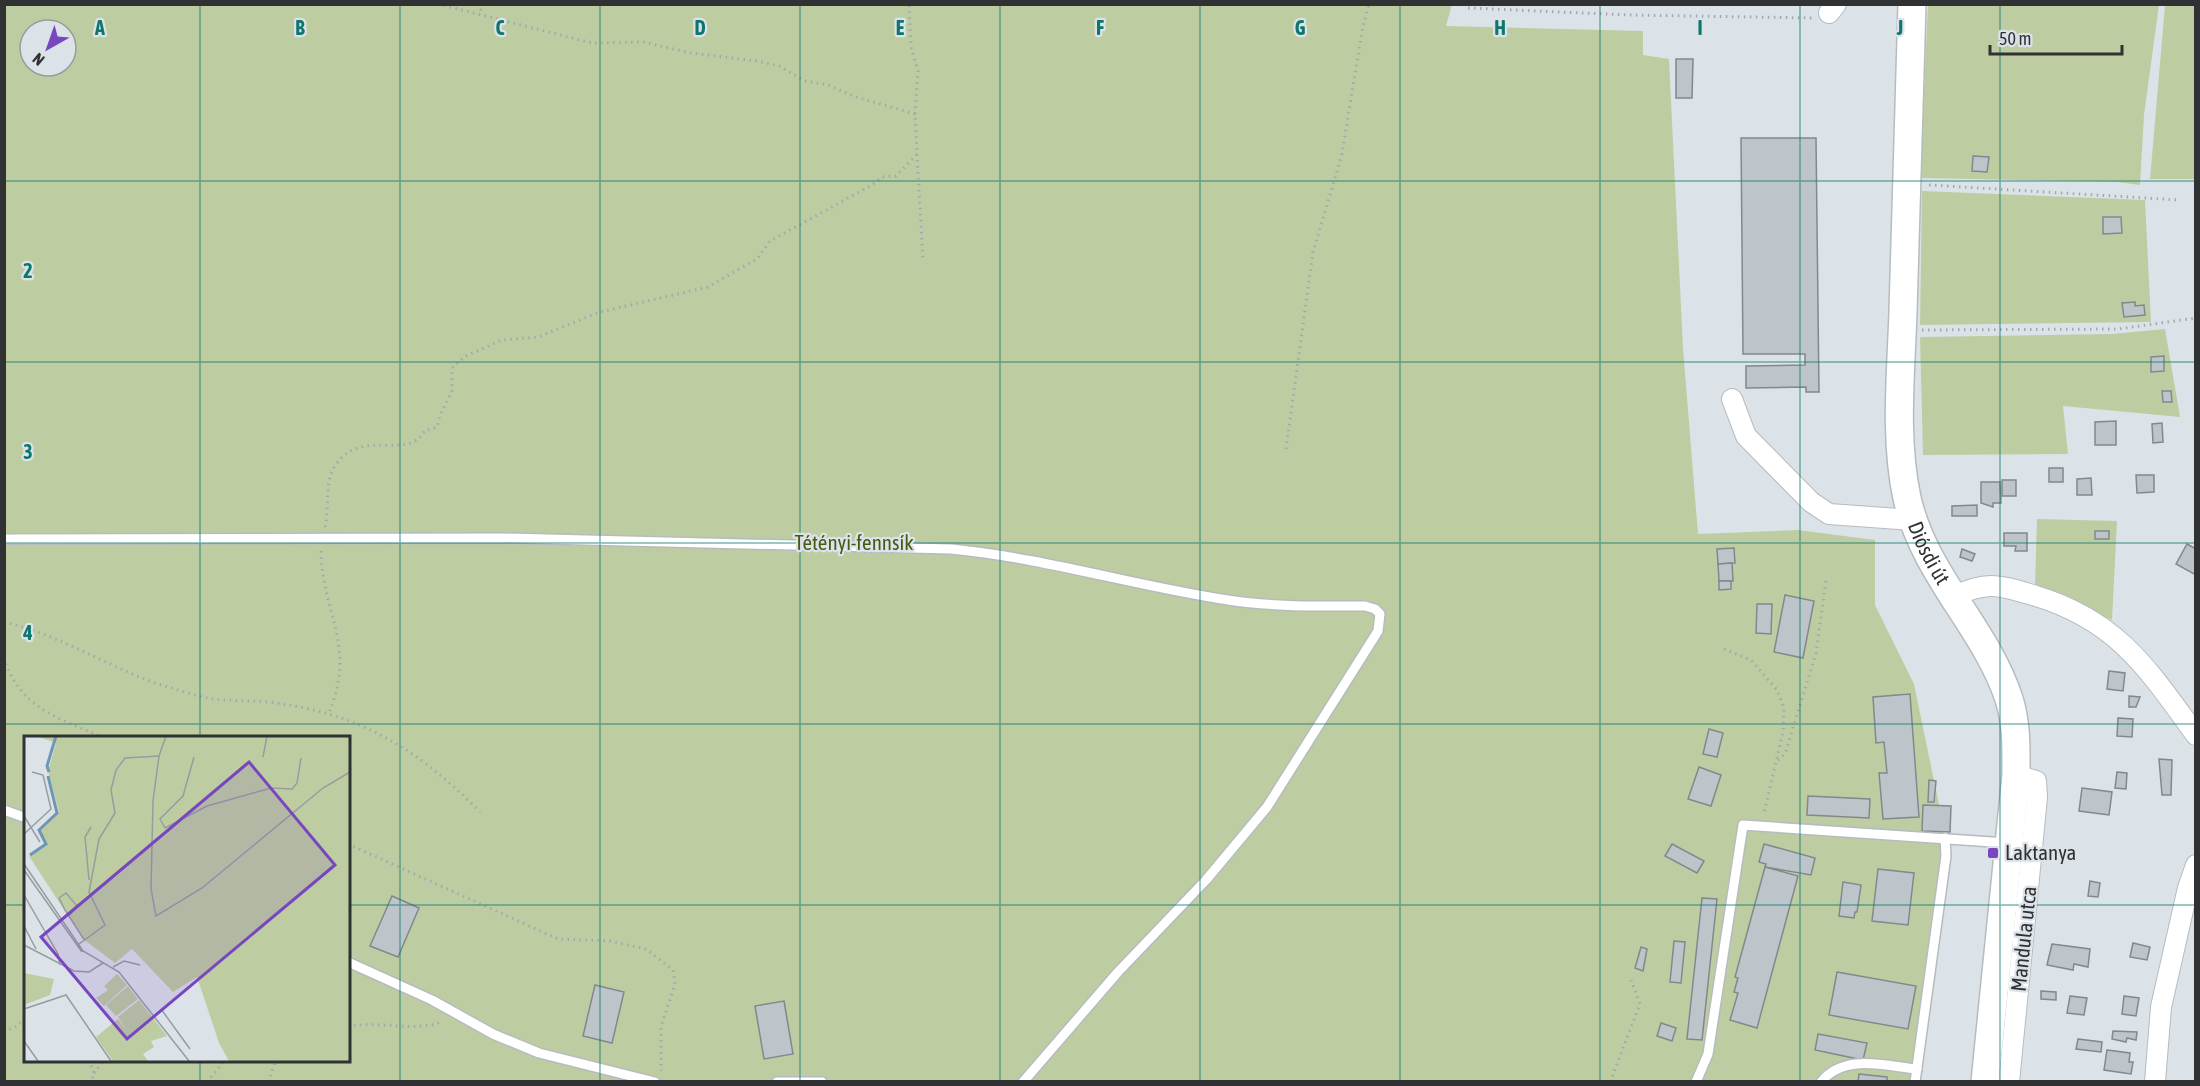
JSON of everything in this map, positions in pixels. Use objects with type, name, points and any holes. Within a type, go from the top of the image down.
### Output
[{"type":"main road","name":"Diósdi út","points":[[1912,4],[1900,420],[1905,486],[1913,520],[1933,564],[1985,650],[2009,699],[2016,738],[2016,775],[2010,843],[1985,1082]]},
{"type":"street","points":[[1732,399],[1746,436],[1811,502],[1829,514],[1913,520]]},
{"type":"street","points":[[1952,597],[1976,586],[2002,585],[2084,614],[2113,634],[2142,661],[2196,735]]},
{"type":"street","name":"Mandula utca","points":[[2009,1082],[2037,797],[2036,781],[2016,775]]},
{"type":"street","points":[[2155,1082],[2161,1007],[2188,888],[2196,866]]},
{"type":"lane","points":[[4,539],[503,538],[951,549],[1013,556],[1226,600],[1275,606],[1365,606],[1375,609],[1380,614],[1378,631],[1267,807],[1206,880],[1118,972],[1023,1082]]},
{"type":"lane","points":[[4,810],[24,817]]},
{"type":"lane","points":[[1696,1082],[1708,1054],[1743,825],[2010,843]]},
{"type":"lane","points":[[1915,1082],[1947,856],[1944,838]]},
{"type":"lane","points":[[350,963],[432,1000],[493,1034],[539,1053],[656,1082]]},
{"type":"lane","points":[[1821,1082],[1837,1066],[1850,1063],[1917,1069]]},
{"type":"lane","points":[[777,1082],[822,1082]]},
{"type":"path","points":[[438,4],[592,43],[643,42],[691,53],[779,66],[805,81],[828,85],[853,96],[916,115]]},
{"type":"path","points":[[477,4],[484,15]]},
{"type":"path","points":[[909,4],[911,47],[918,71],[917,154],[923,260]]},
{"type":"path","points":[[1286,449],[1313,252],[1342,154],[1362,31],[1369,4]]},
{"type":"path","points":[[1468,8],[1629,15],[1816,18],[1833,9]]},
{"type":"path","points":[[328,715],[338,693],[341,657],[335,618],[321,572],[321,538],[326,524],[329,483],[337,463],[351,451],[376,443],[399,446],[414,444],[419,441],[424,431],[437,427],[440,415],[452,392],[452,368],[464,357],[502,340],[538,337],[600,312],[708,287],[757,259],[770,241],[882,177],[896,176],[917,154]]},
{"type":"path","points":[[1906,186],[1936,185],[2179,200]]},
{"type":"path","points":[[1902,330],[2118,329],[2196,318]]},
{"type":"path","points":[[1777,761],[1785,754],[1816,653],[1826,580]]},
{"type":"path","points":[[4,622],[36,629],[163,685],[212,699],[268,702],[349,720],[394,740],[445,777],[480,812]]},
{"type":"path","points":[[1725,649],[1751,660],[1777,690],[1784,708],[1783,732],[1761,826]]},
{"type":"path","points":[[4,658],[10,677],[34,706],[100,736]]},
{"type":"path","points":[[350,845],[558,939],[610,941],[646,950],[673,970],[675,984],[661,1027],[661,1082]]},
{"type":"path","points":[[1610,1082],[1640,1004],[1631,980]]},
{"type":"path","points":[[350,1027],[375,1023],[428,1028],[458,1015]]},
{"type":"path","points":[[4,1032],[17,1026],[24,1018]]},
{"type":"path","points":[[90,1062],[94,1073]]},
{"type":"path","points":[[92,1082],[94,1073],[102,1062]]},
{"type":"path","points":[[207,1082],[223,1062]]},
{"type":"path","points":[[268,1082],[275,1062]]},
{"type":"green space","name":"Tétényi-fennsík","points":[[1452,4],[1446,26],[1643,31],[1643,55],[1669,59],[1683,348],[1698,534],[1798,530],[1875,540],[1875,605],[1914,684],[1949,853],[1921,1081],[5,1082],[5,5]]},
{"type":"green space","points":[[1928,5],[2159,5],[2144,115],[2140,185],[2117,182],[1920,178]]},
{"type":"green space","points":[[2165,5],[2195,5],[2195,179],[2150,179]]},
{"type":"green space","points":[[1922,191],[2145,200],[2151,322],[1920,325]]},
{"type":"green space","points":[[2165,329],[2180,417],[2063,406],[2068,454],[1923,455],[1920,337],[2112,334]]},
{"type":"green space","points":[[2037,519],[2117,521],[2112,620],[2035,585]]},
{"type":"building","points":[[1676,59],[1693,59],[1692,98],[1676,98]]},
{"type":"building","points":[[1741,138],[1816,138],[1819,392],[1806,392],[1806,387],[1746,388],[1746,366],[1805,365],[1805,354],[1743,354]]},
{"type":"building","points":[[1973,156],[1989,157],[1987,172],[1972,171]]},
{"type":"building","points":[[2103,217],[2121,217],[2122,233],[2103,234]]},
{"type":"building","points":[[2135,302],[2135,306],[2144,305],[2145,315],[2124,317],[2122,303]]},
{"type":"building","points":[[2164,356],[2164,371],[2151,372],[2151,357]]},
{"type":"building","points":[[2162,391],[2171,391],[2172,402],[2163,402]]},
{"type":"building","points":[[2116,421],[2116,445],[2095,445],[2095,422]]},
{"type":"building","points":[[2162,423],[2163,442],[2153,443],[2152,424]]},
{"type":"building","points":[[2049,468],[2063,468],[2063,482],[2049,482]]},
{"type":"building","points":[[2136,475],[2154,475],[2154,492],[2137,493]]},
{"type":"building","points":[[2091,478],[2092,495],[2077,495],[2077,479]]},
{"type":"building","points":[[2002,480],[2016,480],[2016,496],[2002,496]]},
{"type":"building","points":[[1981,482],[2000,482],[2001,503],[1993,503],[1993,507],[1981,503]]},
{"type":"building","points":[[1977,505],[1977,516],[1952,516],[1952,506]]},
{"type":"building","points":[[2095,531],[2109,531],[2109,539],[2095,539]]},
{"type":"building","points":[[2004,533],[2027,533],[2027,551],[2015,551],[2016,546],[2004,546]]},
{"type":"building","points":[[2187,544],[2196,549],[2196,575],[2176,564]]},
{"type":"building","points":[[1734,548],[1735,563],[1718,564],[1717,549]]},
{"type":"building","points":[[1962,549],[1975,554],[1972,561],[1960,557]]},
{"type":"building","points":[[1732,563],[1733,581],[1719,581],[1718,564]]},
{"type":"building","points":[[1719,581],[1731,581],[1731,589],[1719,590]]},
{"type":"building","points":[[1785,595],[1814,601],[1803,658],[1774,652]]},
{"type":"building","points":[[1757,604],[1772,604],[1771,634],[1756,633]]},
{"type":"building","points":[[2109,671],[2125,673],[2123,691],[2107,689]]},
{"type":"building","points":[[1910,694],[1919,817],[1883,819],[1879,773],[1887,773],[1884,742],[1876,743],[1873,697]]},
{"type":"building","points":[[2129,696],[2140,697],[2136,707],[2129,707]]},
{"type":"building","points":[[2118,718],[2133,719],[2132,737],[2117,736]]},
{"type":"building","points":[[1709,729],[1723,733],[1717,757],[1703,754]]},
{"type":"building","points":[[2159,759],[2172,760],[2171,795],[2162,795]]},
{"type":"building","points":[[1699,767],[1721,775],[1711,806],[1688,799]]},
{"type":"building","points":[[2117,772],[2127,773],[2126,789],[2115,788]]},
{"type":"building","points":[[1929,780],[1936,781],[1934,802],[1928,802]]},
{"type":"building","points":[[2082,788],[2112,792],[2109,815],[2079,811]]},
{"type":"building","points":[[1808,796],[1870,799],[1869,818],[1807,815]]},
{"type":"building","points":[[1923,805],[1951,806],[1950,832],[1922,831]]},
{"type":"building","points":[[1672,844],[1704,861],[1697,873],[1665,856]]},
{"type":"building","points":[[1764,844],[1815,858],[1811,875],[1765,867],[1766,864],[1759,862]]},
{"type":"building","points":[[1765,867],[1798,876],[1757,1028],[1730,1020],[1738,993],[1734,992],[1738,978],[1735,977]]},
{"type":"building","points":[[1878,869],[1914,873],[1908,925],[1872,921]]},
{"type":"building","points":[[2090,881],[2100,883],[2098,897],[2088,896]]},
{"type":"building","points":[[1843,882],[1861,885],[1854,918],[1839,916]]},
{"type":"building","points":[[392,896],[419,908],[398,957],[370,946]]},
{"type":"building","points":[[1702,898],[1717,899],[1702,1040],[1687,1039]]},
{"type":"building","points":[[1674,941],[1685,942],[1681,983],[1670,982]]},
{"type":"building","points":[[2133,943],[2150,947],[2147,960],[2130,957]]},
{"type":"building","points":[[2052,944],[2090,949],[2088,967],[2074,964],[2073,970],[2047,965]]},
{"type":"building","points":[[1641,947],[1647,949],[1643,971],[1635,968]]},
{"type":"building","points":[[1837,972],[1916,986],[1908,1029],[1829,1015]]},
{"type":"building","points":[[595,985],[624,992],[612,1043],[583,1036]]},
{"type":"building","points":[[2041,991],[2056,992],[2056,1000],[2041,999]]},
{"type":"building","points":[[2070,996],[2087,998],[2084,1015],[2067,1013]]},
{"type":"building","points":[[2124,996],[2139,998],[2136,1016],[2122,1014]]},
{"type":"building","points":[[784,1001],[793,1054],[764,1059],[755,1006]]},
{"type":"building","points":[[1661,1023],[1676,1028],[1672,1041],[1657,1036]]},
{"type":"building","points":[[2113,1031],[2137,1032],[2136,1040],[2127,1038],[2126,1042],[2112,1039]]},
{"type":"building","points":[[1818,1034],[1867,1043],[1863,1060],[1815,1050]]},
{"type":"building","points":[[2078,1039],[2102,1042],[2101,1052],[2076,1049]]},
{"type":"building","points":[[2107,1050],[2130,1053],[2129,1062],[2133,1062],[2131,1074],[2104,1070]]},
{"type":"building","points":[[1859,1074],[1887,1077],[1887,1082],[1858,1082]]},
{"type":"place","name":"Laktanya","points":[[1993,853]]}]
